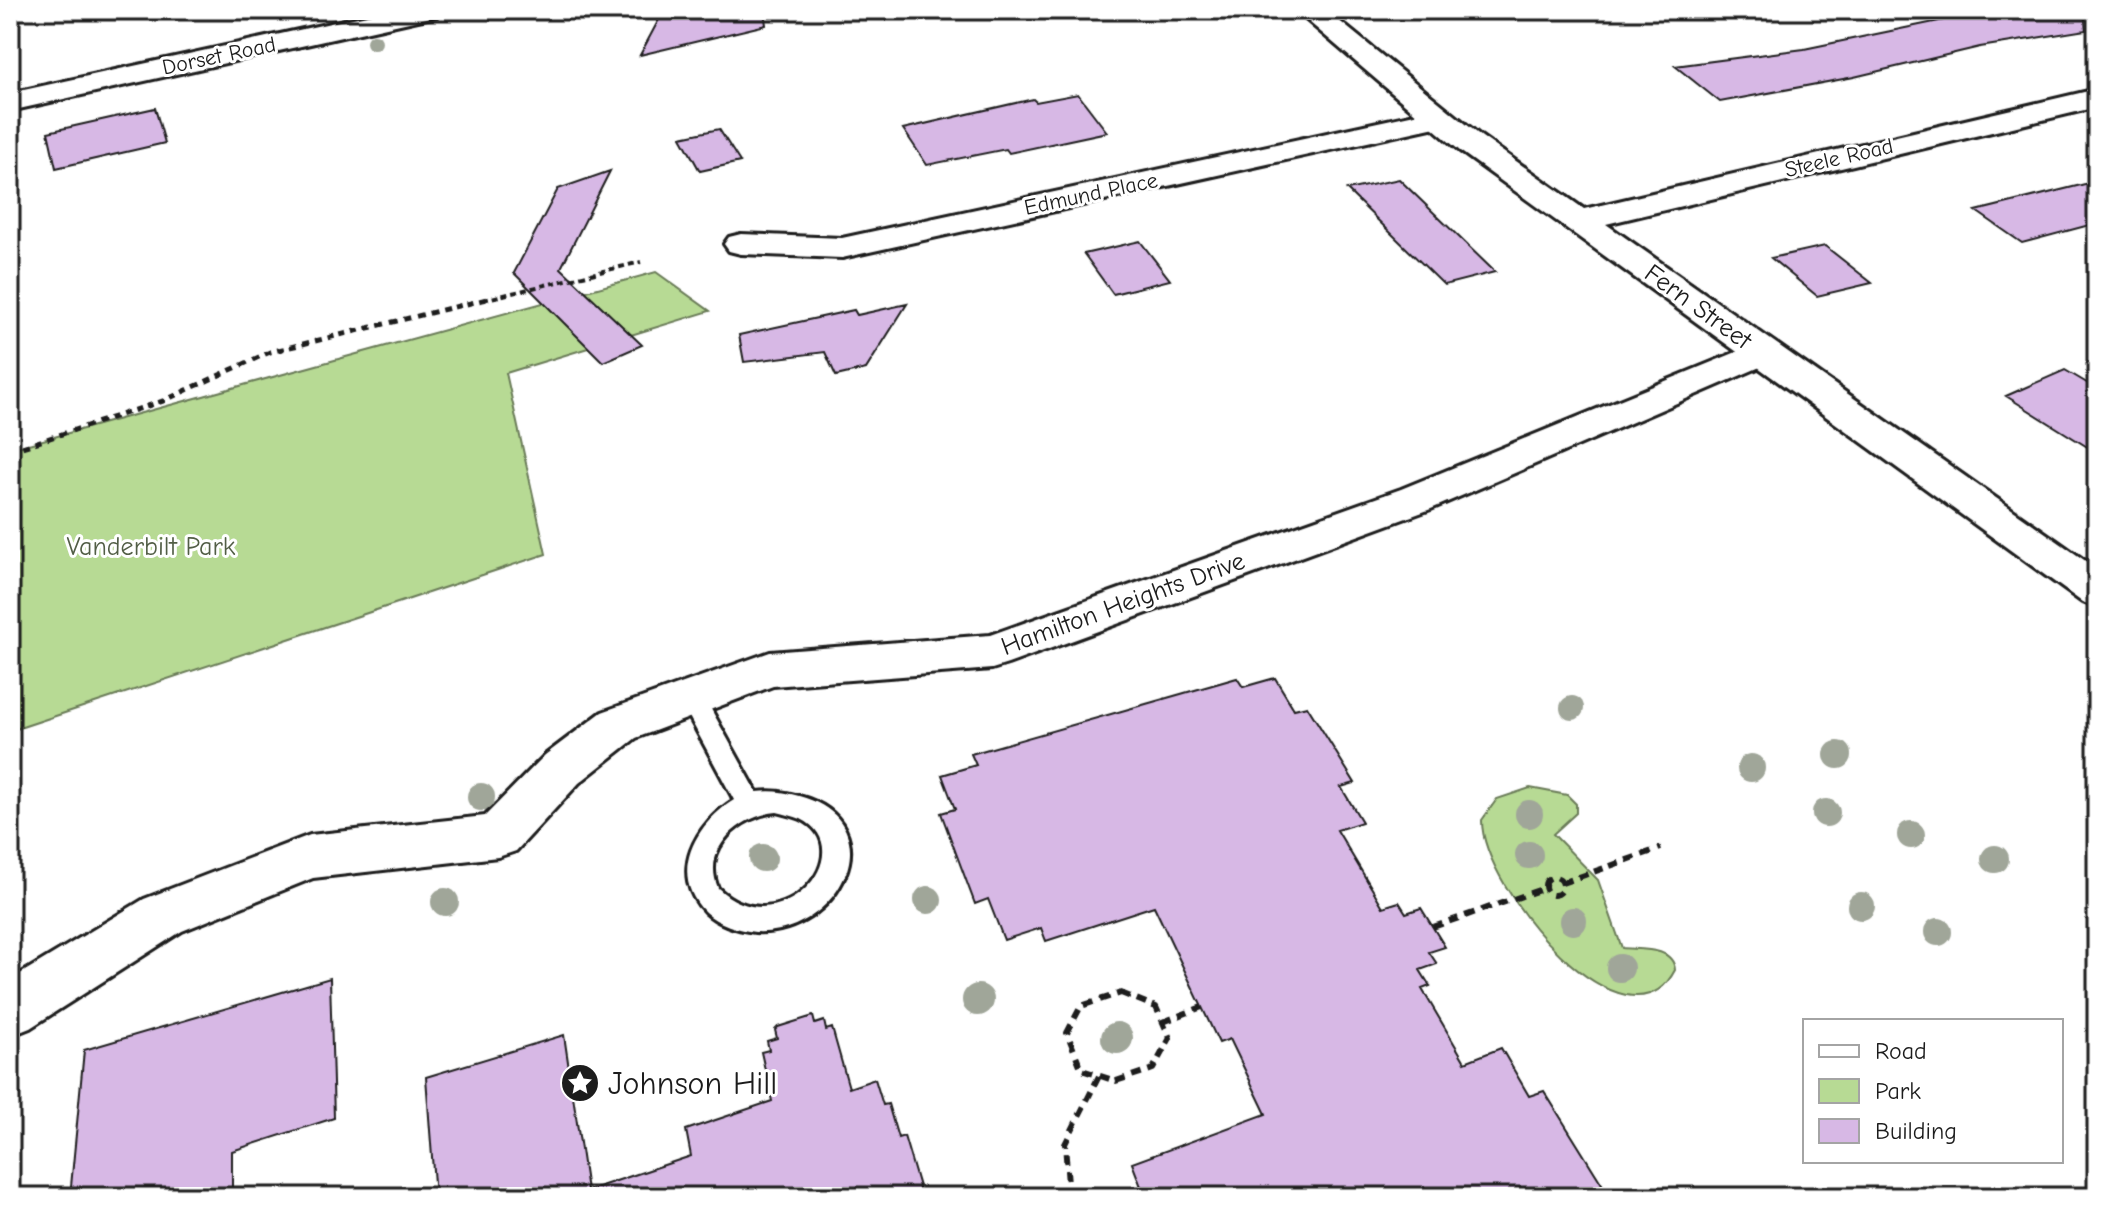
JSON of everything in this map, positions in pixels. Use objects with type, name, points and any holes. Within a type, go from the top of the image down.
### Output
[{"type":"street","name":"Dorset Road","points":[[10,102],[427,10]]},
{"type":"street","name":"Fern Street","points":[[1309,10],[1438,118],[1761,353],[2097,591]]},
{"type":"street","name":"Steele Road","points":[[1581,220],[2097,98]]},
{"type":"street","name":"Edmund Place","points":[[741,244],[798,249],[842,248],[1438,118]]},
{"type":"street","name":"Hamilton Heights Drive","points":[[10,1010],[163,915],[310,857],[498,836],[562,769],[619,725],[770,669],[992,652],[1416,499],[1761,353]]},
{"type":"lane","points":[[692,698],[750,804]]},
{"type":"lane","points":[[750,804],[800,804],[818,813],[832,827],[839,846],[838,865],[829,885],[813,902],[791,914],[745,919],[725,911],[709,898],[701,881],[699,863],[705,844],[717,827],[750,804]]},
{"type":"path","points":[[10,451],[163,401],[270,352],[641,262]]},
{"type":"path","points":[[1545,888],[1547,878],[1562,883],[1661,848]]},
{"type":"path","points":[[1433,927],[1545,888],[1559,894],[1564,891],[1562,883]]},
{"type":"path","points":[[1121,993],[1156,1007],[1163,1022],[1170,1038],[1153,1069],[1116,1081],[1082,1070],[1067,1033],[1081,1006],[1121,993]]},
{"type":"path","points":[[1163,1022],[1202,1007]]},
{"type":"path","points":[[1069,1197],[1065,1144],[1099,1076]]},
{"type":"green space","name":"Vanderbilt Park","points":[[656,272],[710,311],[506,373],[546,554],[10,731],[10,449]]},
{"type":"green space","points":[[1530,788],[1567,795],[1576,804],[1576,813],[1553,834],[1598,880],[1622,948],[1662,953],[1673,962],[1675,970],[1653,993],[1625,995],[1593,981],[1560,955],[1530,922],[1505,885],[1488,850],[1482,820],[1497,799]]},
{"type":"building","points":[[664,10],[764,10],[766,25],[640,55]]},
{"type":"building","points":[[1992,10],[2084,10],[2086,30],[1980,47],[1854,77],[1720,102],[1675,66],[1804,49]]},
{"type":"building","points":[[1078,94],[1107,132],[1009,153],[1006,149],[927,165],[903,129],[1033,99],[1036,102]]},
{"type":"building","points":[[155,108],[165,143],[56,168],[48,132]]},
{"type":"building","points":[[719,129],[740,162],[700,171],[681,137]]},
{"type":"building","points":[[610,171],[561,268],[642,345],[603,362],[514,273],[558,189]]},
{"type":"building","points":[[1399,179],[1495,272],[1444,285],[1347,190]]},
{"type":"building","points":[[2097,181],[2097,223],[2022,243],[1976,211]]},
{"type":"building","points":[[1140,241],[1170,280],[1113,294],[1084,254]]},
{"type":"building","points":[[1825,246],[1872,283],[1817,296],[1771,258]]},
{"type":"building","points":[[907,304],[866,369],[836,376],[825,352],[744,362],[739,335],[854,310],[857,315]]},
{"type":"building","points":[[2065,370],[2097,389],[2097,453],[2006,396]]},
{"type":"building","points":[[1237,678],[1243,687],[1275,678],[1294,709],[1307,706],[1355,783],[1341,787],[1362,822],[1337,830],[1383,907],[1399,902],[1406,913],[1421,908],[1445,947],[1429,952],[1437,964],[1420,970],[1430,986],[1422,989],[1465,1062],[1501,1048],[1529,1096],[1544,1091],[1610,1197],[1145,1197],[1132,1163],[1266,1114],[1230,1039],[1219,1043],[1154,906],[1046,941],[1041,928],[1004,940],[988,899],[975,904],[941,813],[955,809],[942,775],[976,765],[971,754]]},
{"type":"building","points":[[330,978],[334,1118],[232,1151],[232,1197],[70,1197],[84,1050]]},
{"type":"building","points":[[813,1016],[815,1024],[824,1021],[826,1030],[832,1028],[849,1088],[875,1079],[883,1105],[888,1104],[898,1138],[904,1136],[922,1197],[590,1197],[589,1190],[691,1156],[686,1130],[772,1101],[761,1052],[769,1050],[767,1041],[777,1038],[775,1030],[778,1027]]},
{"type":"building","points":[[564,1035],[588,1197],[435,1197],[426,1077]]},
{"type":"place","name":"Johnson Hill","points":[[580,1083]]}]
